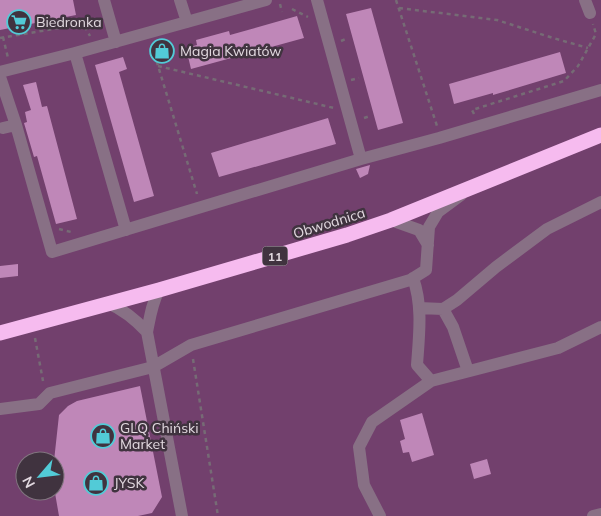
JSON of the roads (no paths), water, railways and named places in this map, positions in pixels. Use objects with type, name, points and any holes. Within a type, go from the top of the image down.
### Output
[{"type":"highway","name":"Obwodnica","points":[[0,333],[159,290],[347,235],[391,220],[601,135]]},
{"type":"street","points":[[104,0],[116,42]]},
{"type":"street","points":[[180,0],[187,22]]},
{"type":"street","points":[[0,72],[266,0]]},
{"type":"street","points":[[317,0],[362,159]]},
{"type":"street","points":[[585,0],[590,13]]},
{"type":"street","points":[[75,53],[126,230]]},
{"type":"street","points":[[0,77],[16,125],[52,252],[601,90]]},
{"type":"street","points":[[3,128],[16,125]]},
{"type":"street","points":[[0,409],[39,404],[50,393],[153,367],[191,345],[410,280],[426,270],[429,227],[438,212],[468,189]]},
{"type":"street","points":[[419,308],[443,309],[547,229],[601,202]]},
{"type":"street","points":[[391,220],[419,230],[428,245]]},
{"type":"street","points":[[414,278],[418,290],[420,323],[417,365],[431,381]]},
{"type":"street","points":[[159,290],[154,298],[147,332],[182,516]]},
{"type":"street","points":[[108,303],[134,318],[147,332]]},
{"type":"street","points":[[443,309],[454,327],[468,372]]},
{"type":"street","points":[[380,516],[364,484],[359,447],[372,422],[431,381],[558,348],[601,327]]},
{"type":"street","points":[[594,516],[601,514]]},
{"type":"place","name":"Biedronka","points":[[19,22]]},
{"type":"place","name":"Magia Kwiatów","points":[[162,51]]},
{"type":"place","name":"GLQ Chiński Market","points":[[103,436]]},
{"type":"place","name":"JYSK","points":[[96,483]]}]
